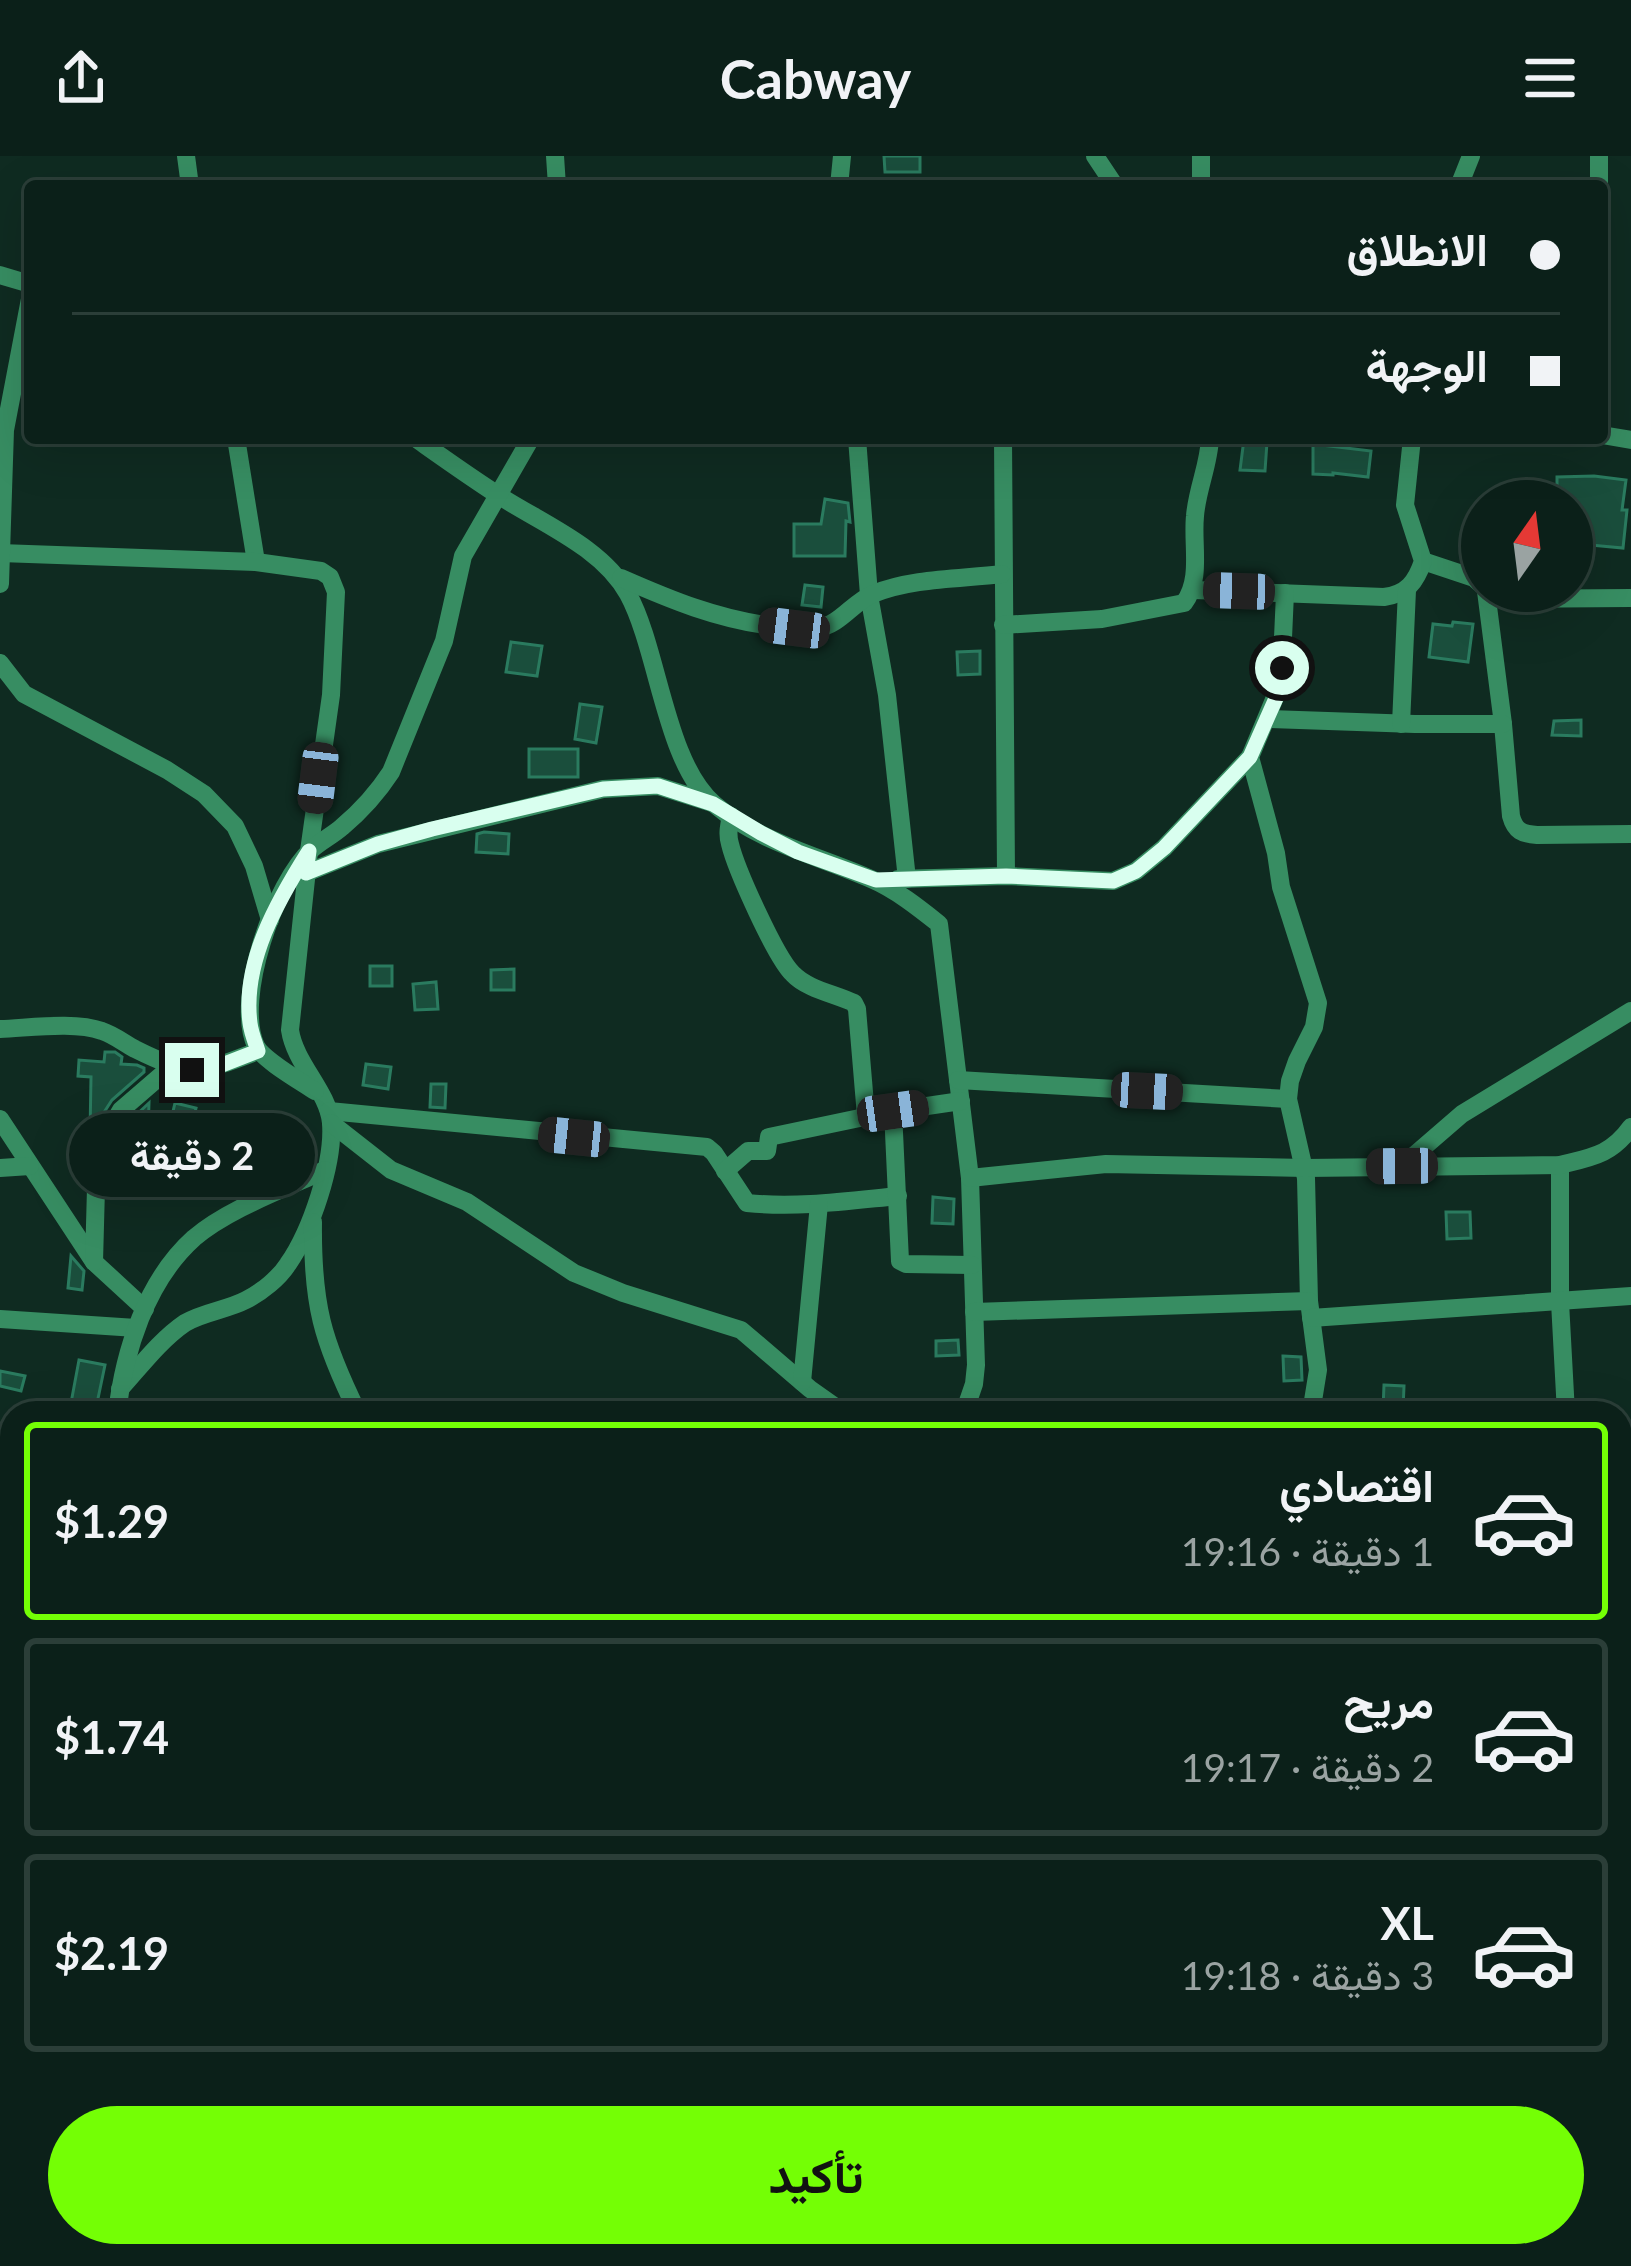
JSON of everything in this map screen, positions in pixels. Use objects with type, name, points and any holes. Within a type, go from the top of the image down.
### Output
[{"type":"street","points":[[0,584],[5,430],[24,330]]},
{"type":"street","points":[[237,444],[256,562]]},
{"type":"street","points":[[424,444],[576,543],[615,576],[640,622],[689,771],[713,804]]},
{"type":"street","points":[[528,444],[463,556],[444,641],[391,772],[380,790],[342,827],[309,851],[270,920],[250,988],[250,1023],[258,1051],[391,1170],[467,1202],[574,1273],[741,1330],[828,1401]]},
{"type":"street","points":[[857,444],[869,595],[887,695],[907,879]]},
{"type":"street","points":[[1003,444],[1006,876]]},
{"type":"street","points":[[1003,625],[1102,619],[1184,603],[1194,590],[1195,511],[1210,444]]},
{"type":"street","points":[[1194,590],[1384,597],[1407,590],[1424,561],[1405,505],[1411,444]]},
{"type":"street","points":[[1,554],[256,562],[321,571],[330,577],[336,592],[331,695],[290,1030],[326,1110],[325,1169],[303,1238],[287,1267],[246,1300],[190,1320],[120,1389]]},
{"type":"street","points":[[1424,561],[1461,574]]},
{"type":"street","points":[[615,576],[721,617],[816,629],[830,626],[869,595],[894,586],[1002,574]]},
{"type":"street","points":[[1401,724],[1407,590]]},
{"type":"street","points":[[876,880],[1006,876],[1095,882],[1136,871],[1250,757],[1281,683],[1285,593]]},
{"type":"street","points":[[1593,596],[1631,598]]},
{"type":"street","points":[[1488,612],[1514,827],[1537,836],[1631,835]]},
{"type":"street","points":[[0,663],[24,694],[204,794],[236,826],[270,920]]},
{"type":"street","points":[[1267,719],[1503,724]]},
{"type":"street","points":[[1250,757],[1281,887],[1318,1004],[1288,1099],[1305,1168],[1310,1309],[1318,1370],[1313,1401]]},
{"type":"street","points":[[306,873],[378,844],[603,789],[658,786],[713,804],[798,852],[876,880],[940,924],[970,1178],[976,1365],[968,1401]]},
{"type":"street","points":[[731,816],[731,849],[789,970],[800,980],[854,1004],[866,1116]]},
{"type":"street","points":[[1402,1166],[1480,1102],[1631,1011]]},
{"type":"street","points":[[0,1029],[101,1030],[172,1066],[192,1070],[209,1070],[258,1051]]},
{"type":"street","points":[[94,1262],[97,1150],[121,1110],[172,1066]]},
{"type":"street","points":[[958,1080],[1288,1099]]},
{"type":"street","points":[[725,1171],[748,1151],[767,1150],[769,1137],[961,1101]]},
{"type":"street","points":[[326,1110],[707,1148],[747,1203],[776,1206],[898,1196]]},
{"type":"street","points":[[893,1111],[900,1261],[972,1265]]},
{"type":"street","points":[[0,1119],[94,1262],[145,1309]]},
{"type":"street","points":[[970,1178],[1106,1164],[1560,1165],[1611,1149],[1631,1127]]},
{"type":"street","points":[[1560,1165],[1565,1401]]},
{"type":"street","points":[[0,1168],[29,1166]]},
{"type":"street","points":[[118,1401],[136,1328],[158,1285],[193,1239],[220,1220],[325,1169]]},
{"type":"street","points":[[802,1382],[819,1204]]},
{"type":"street","points":[[313,1211],[314,1296],[333,1361],[352,1401]]},
{"type":"street","points":[[974,1312],[1310,1309],[1631,1296]]},
{"type":"street","points":[[0,1318],[136,1328]]},
{"type":"building","points":[[884,156],[920,156],[920,172],[885,172]]},
{"type":"building","points":[[1243,444],[1267,444],[1265,471],[1240,470]]},
{"type":"building","points":[[1313,444],[1371,451],[1368,477],[1313,474]]},
{"type":"building","points":[[1557,477],[1626,480],[1623,548],[1593,545],[1593,480]]},
{"type":"building","points":[[825,499],[848,503],[845,556],[794,556],[794,524],[821,524]]},
{"type":"building","points":[[805,585],[823,587],[821,607],[802,605]]},
{"type":"building","points":[[1453,622],[1473,624],[1468,662],[1429,657],[1433,624],[1452,626]]},
{"type":"building","points":[[511,642],[542,646],[537,676],[506,672]]},
{"type":"building","points":[[980,651],[980,674],[958,675],[957,652]]},
{"type":"building","points":[[580,704],[602,707],[596,743],[575,739]]},
{"type":"building","points":[[1581,720],[1581,736],[1552,735],[1554,721]]},
{"type":"building","points":[[529,749],[578,749],[578,777],[529,777]]},
{"type":"building","points":[[477,834],[509,834],[508,854],[476,852]]},
{"type":"building","points":[[370,966],[392,966],[392,986],[370,986]]},
{"type":"building","points":[[514,969],[514,990],[491,990],[491,970]]},
{"type":"building","points":[[436,982],[438,1009],[415,1010],[413,984]]},
{"type":"building","points":[[105,1052],[115,1052],[122,1057],[121,1064],[137,1065],[144,1072],[112,1100],[90,1134],[91,1077],[78,1076],[79,1060],[104,1062]]},
{"type":"building","points":[[366,1064],[391,1067],[388,1089],[363,1085]]},
{"type":"building","points":[[431,1084],[446,1084],[445,1108],[430,1107]]},
{"type":"building","points":[[149,1103],[148,1133],[123,1133],[132,1119]]},
{"type":"building","points":[[175,1103],[196,1108],[191,1129],[170,1124]]},
{"type":"building","points":[[933,1197],[954,1199],[953,1224],[932,1223]]},
{"type":"building","points":[[1446,1212],[1470,1212],[1471,1238],[1447,1239]]},
{"type":"building","points":[[71,1256],[84,1271],[82,1290],[68,1288]]},
{"type":"building","points":[[958,1340],[959,1355],[936,1356],[936,1341]]},
{"type":"building","points":[[1283,1356],[1301,1357],[1302,1380],[1284,1381]]},
{"type":"building","points":[[79,1360],[105,1365],[97,1401],[71,1401]]},
{"type":"building","points":[[0,1371],[25,1376],[21,1391],[0,1386]]},
{"type":"building","points":[[1384,1385],[1404,1386],[1403,1401],[1383,1401]]},
{"type":"route","points":[[192,1070],[209,1070],[258,1051],[250,1023],[250,988],[270,920],[309,851],[306,873],[378,844],[432,829],[603,789],[658,786],[713,804],[798,852],[876,880],[1006,876],[1113,881],[1136,871],[1164,848],[1250,757],[1277,696],[1282,668]]}]
